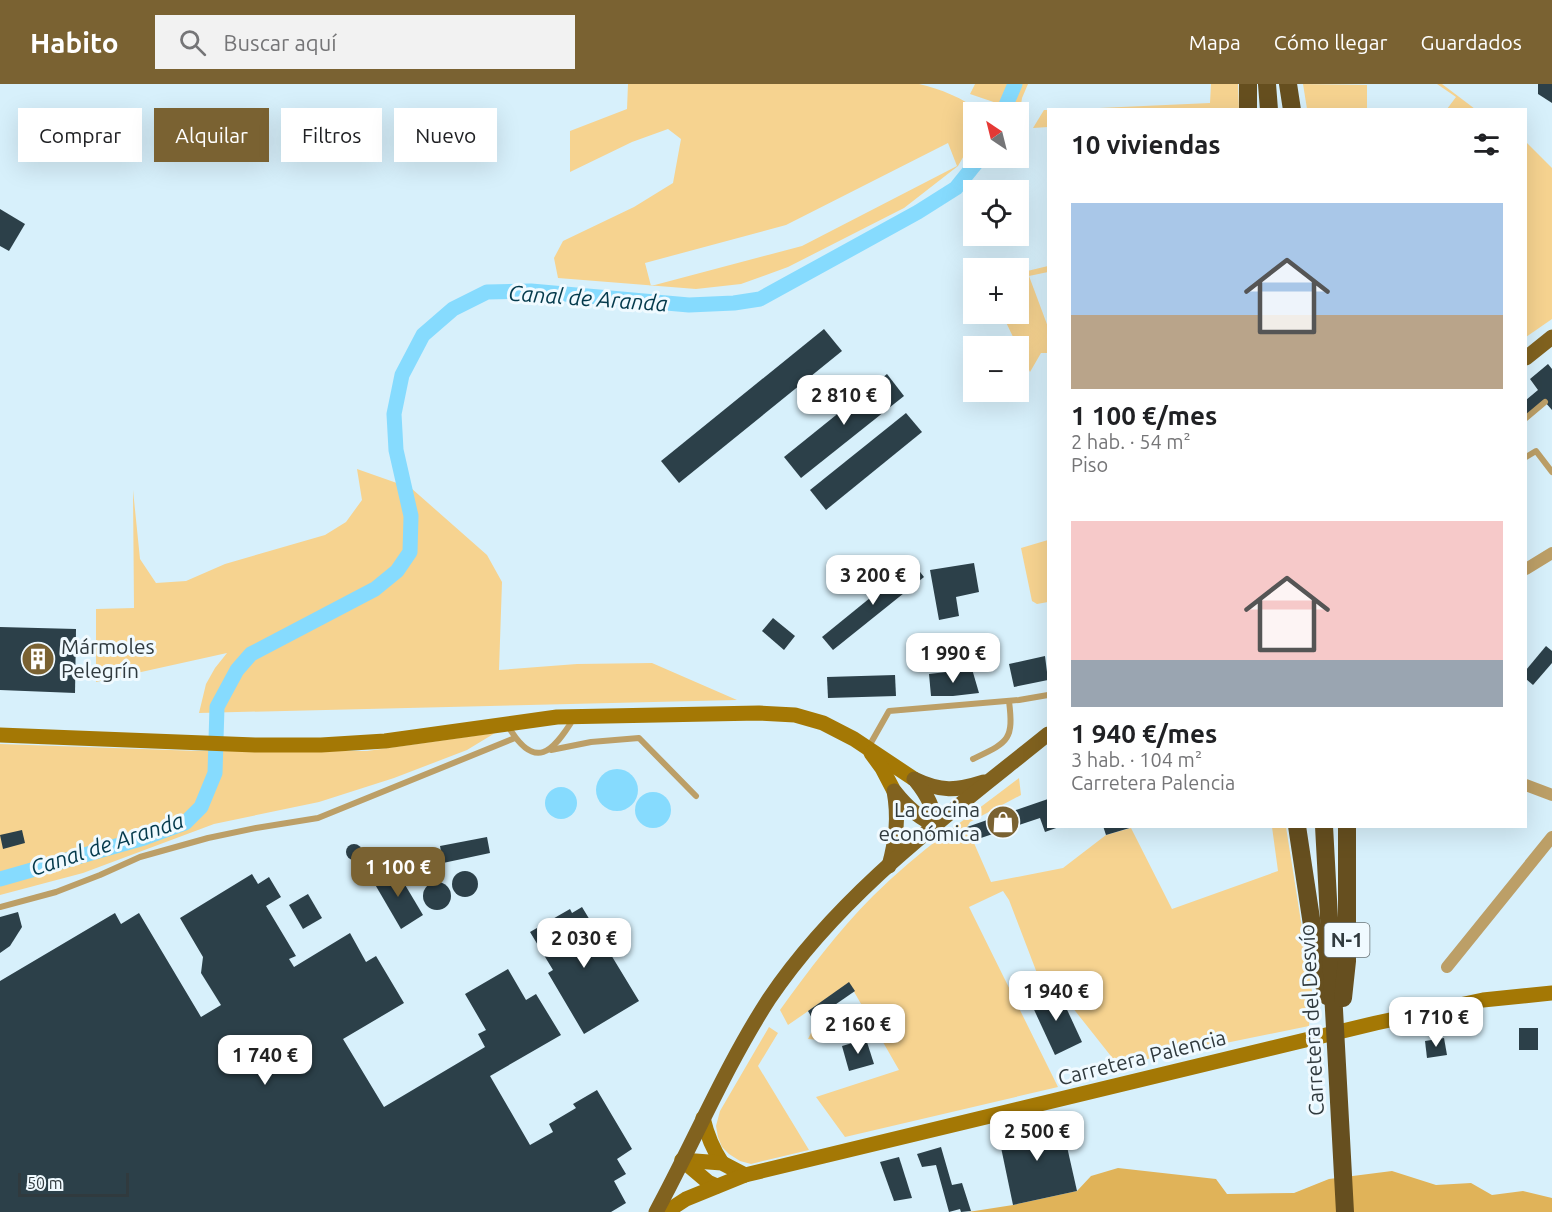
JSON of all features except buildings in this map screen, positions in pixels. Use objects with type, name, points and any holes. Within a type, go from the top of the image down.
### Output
[{"type":"highway","points":[[1248,84],[1248,108]]},
{"type":"highway","points":[[1267,84],[1269,108]]},
{"type":"highway","points":[[1288,84],[1292,108]]},
{"type":"highway","name":"N-1","points":[[1297,828],[1317,958],[1337,1032]]},
{"type":"highway","name":"Carretera del Desvío","points":[[1324,828],[1345,1212]]},
{"type":"highway","name":"N-1","points":[[1337,1054],[1347,961],[1347,828]]},
{"type":"main road","points":[[1527,357],[1552,337]]},
{"type":"main road","points":[[656,1212],[750,1030],[794,965],[835,918],[889,866],[1047,735]]},
{"type":"main road","points":[[914,779],[931,787],[962,789],[993,779]]},
{"type":"main road","points":[[914,779],[928,795],[934,809],[936,825]]},
{"type":"main road","points":[[894,791],[910,810],[936,825]]},
{"type":"main road","points":[[889,866],[897,828],[898,809],[894,791]]},
{"type":"street","points":[[1527,568],[1552,553]]},
{"type":"street","points":[[0,735],[321,745],[385,741],[506,723],[575,716],[759,712],[795,716],[823,723],[914,779]]},
{"type":"street","points":[[868,749],[882,768],[894,791]]},
{"type":"street","points":[[1527,785],[1552,795]]},
{"type":"street","points":[[1447,967],[1552,837]]},
{"type":"street","name":"Carretera Palencia","points":[[666,1212],[686,1199],[745,1175],[1377,1023],[1483,1000],[1552,993]]},
{"type":"street","points":[[703,1118],[706,1133],[722,1163]]},
{"type":"street","points":[[682,1160],[722,1163],[745,1175]]},
{"type":"street","points":[[682,1160],[708,1182],[717,1186]]},
{"type":"lane","points":[[1527,417],[1545,402]]},
{"type":"lane","points":[[1527,456],[1536,451],[1552,472]]},
{"type":"lane","points":[[868,749],[889,711],[1009,701],[1047,695]]},
{"type":"lane","points":[[973,759],[995,748],[1006,739],[1011,730],[1009,701]]},
{"type":"lane","points":[[551,750],[561,739],[575,716]]},
{"type":"lane","points":[[506,723],[515,738],[537,753],[591,742],[639,738],[696,796]]},
{"type":"lane","points":[[0,907],[56,892],[141,857],[208,838],[318,819],[515,738]]},
{"type":"shaded area","points":[[628,84],[919,84],[967,102],[963,102],[963,157],[958,166],[904,208],[788,267],[741,284],[696,289],[653,286],[802,246],[957,166],[948,143],[786,225],[645,263],[651,285],[558,278],[554,258],[563,241],[634,207],[673,183],[681,139],[668,129],[632,142],[570,172],[570,131],[627,109]]},
{"type":"shaded area","points":[[975,84],[1028,84],[1021,102],[994,102],[970,94]]},
{"type":"shaded area","points":[[1211,84],[1238,84],[1239,108],[1099,108],[1210,103]]},
{"type":"shaded area","points":[[1303,84],[1367,85],[1367,108],[1307,108]]},
{"type":"shaded area","points":[[1437,84],[1442,84],[1474,108],[1448,108],[1456,97]]},
{"type":"shaded area","points":[[1044,110],[1047,110],[1047,127],[1033,128]]},
{"type":"shaded area","points":[[1527,143],[1552,168],[1552,319],[1527,336]]},
{"type":"shaded area","points":[[1047,266],[1047,272],[1029,276],[1029,271]]},
{"type":"shaded area","points":[[1029,276],[1047,324],[1047,353],[1041,353],[1030,372],[1029,336],[1013,336],[1007,324],[1029,324]]},
{"type":"shaded area","points":[[357,469],[411,488],[487,555],[502,582],[499,670],[577,664],[652,663],[737,700],[199,713],[206,684],[227,653],[96,682],[96,609],[134,608],[133,490],[140,559],[156,583],[186,581],[225,564],[325,535],[346,522],[362,500]]},
{"type":"shaded area","points":[[1047,540],[1047,602],[1037,604],[1032,601],[1021,548]]},
{"type":"shaded area","points":[[495,733],[467,750],[394,778],[319,802],[214,824],[83,873],[0,895],[0,744],[199,751],[367,751]]},
{"type":"shaded area","points":[[1019,778],[1021,795],[970,822],[967,827],[991,882],[1063,868],[1106,835],[1131,828],[1172,909],[1278,871],[1272,828],[1286,828],[1312,991],[1309,1026],[1118,1065],[1057,988],[1051,975],[1040,981],[1009,900],[1003,891],[969,907],[1058,1087],[845,1137],[816,1097],[899,1070],[849,983],[788,1025],[780,1010],[860,909],[926,849]]},
{"type":"shaded area","points":[[845,1006],[851,1007],[858,1027],[838,1032],[832,1014]]},
{"type":"shaded area","points":[[826,1017],[834,1034],[821,1040],[808,1039],[815,1025]]},
{"type":"shaded area","points":[[769,1027],[778,1033],[758,1066],[809,1150],[751,1164],[740,1161],[722,1147],[716,1126],[720,1111]]},
{"type":"shaded area","points":[[1118,1168],[1216,1179],[1227,1194],[1294,1193],[1329,1179],[1392,1171],[1436,1185],[1471,1183],[1492,1195],[1523,1191],[1552,1198],[1552,1212],[968,1212],[1077,1191],[1091,1176]]},
{"type":"water","points":[[617,769],[632,775],[638,790],[632,805],[617,811],[602,805],[596,790],[602,775]]},
{"type":"water","points":[[561,787],[572,792],[577,803],[572,814],[561,819],[550,814],[545,803],[550,792]]},
{"type":"water","points":[[653,792],[666,797],[671,810],[666,823],[653,828],[640,823],[635,810],[640,797]]},
{"type":"waterway","name":"Canal de Aranda","points":[[1007,102],[1015,84]]},
{"type":"waterway","name":"Canal de Aranda","points":[[0,879],[144,838],[185,823],[201,807],[215,773],[217,707],[237,670],[251,654],[375,589],[397,571],[410,552],[411,516],[396,450],[394,414],[402,375],[423,335],[453,309],[487,292],[531,291],[689,305],[760,299],[918,212],[956,188],[972,168]]},
{"type":"place","name":"Mármoles Pelegrín","points":[[38,659]]},
{"type":"place","name":"La cocina económica","points":[[1003,822]]}]
